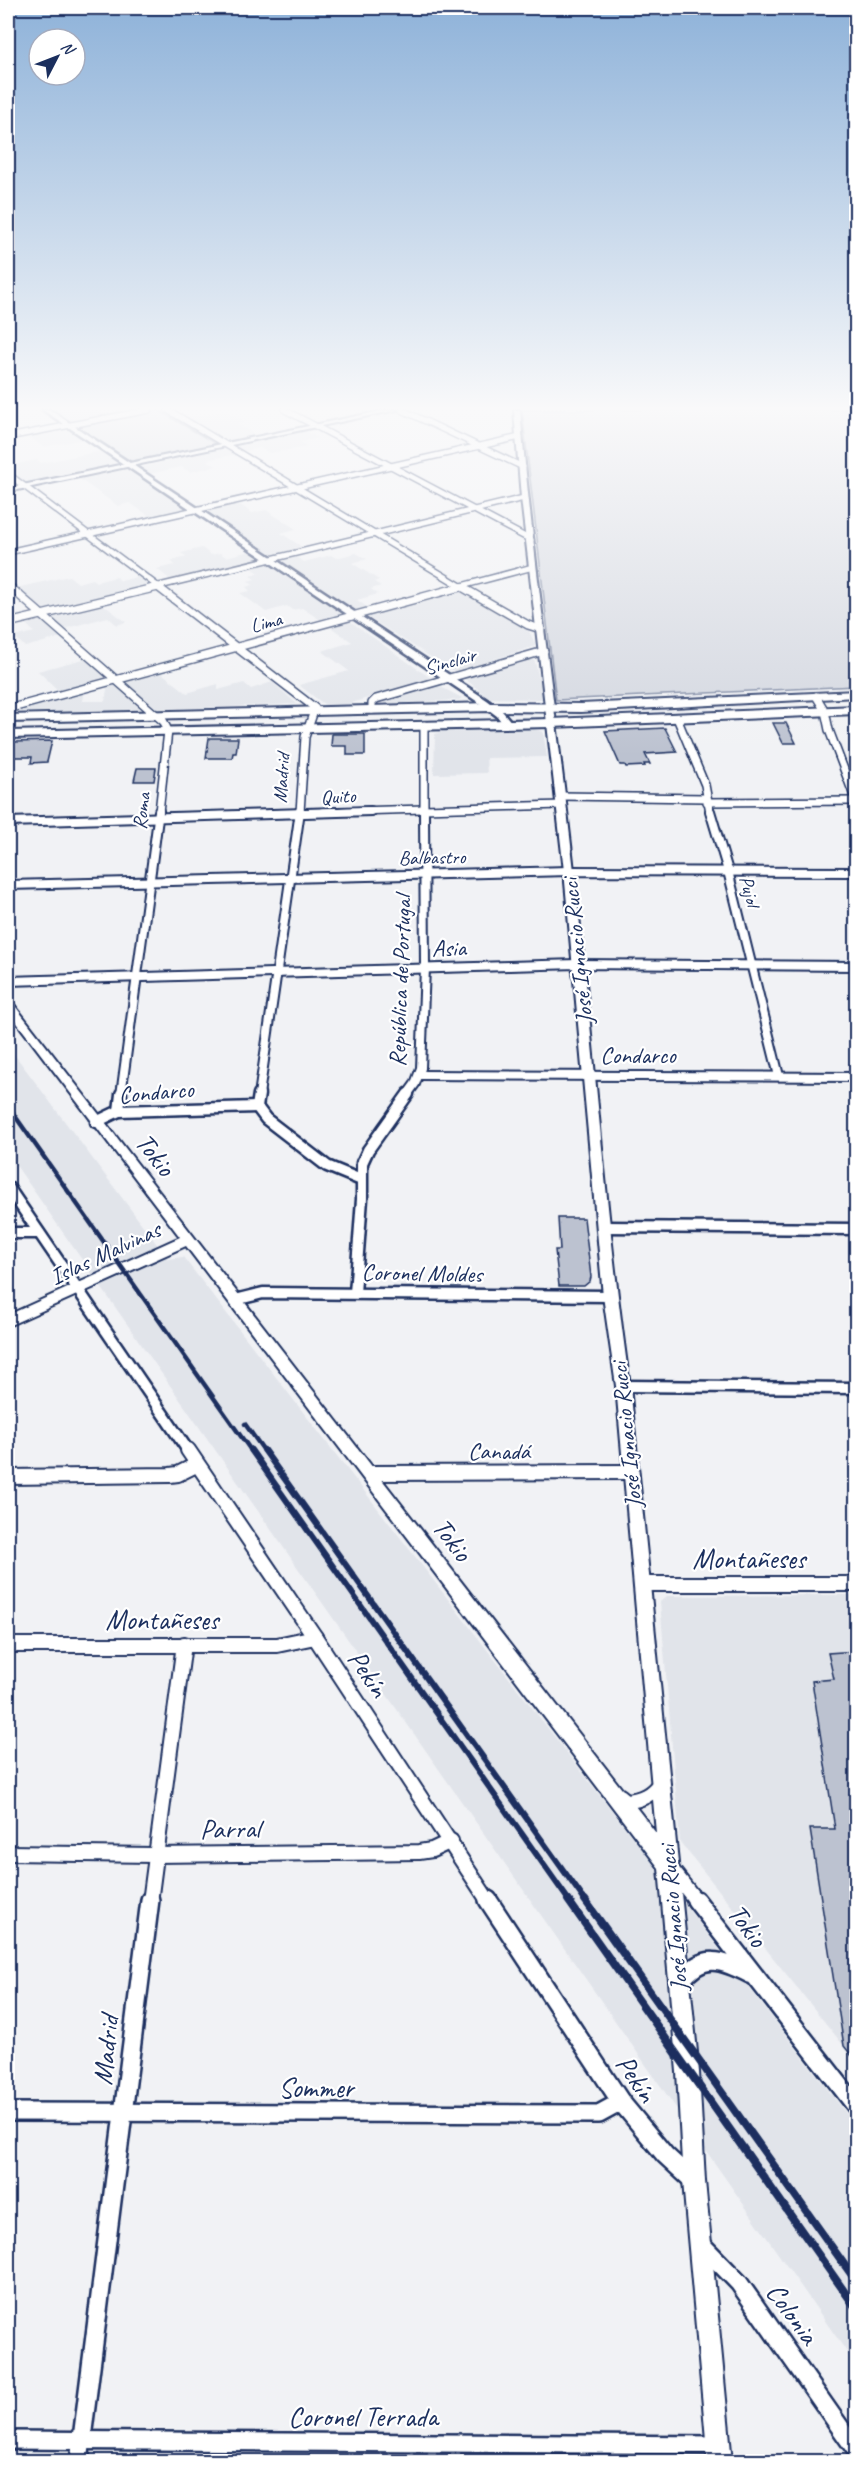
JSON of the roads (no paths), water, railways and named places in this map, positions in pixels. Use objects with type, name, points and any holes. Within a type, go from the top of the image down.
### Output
[{"type":"highway","points":[[8,719],[491,707],[549,709],[856,694]]},
{"type":"highway","points":[[8,735],[552,723],[856,710]]},
{"type":"main road","points":[[219,525],[449,678],[491,707],[505,718],[507,723]]},
{"type":"street","points":[[75,525],[238,646],[313,705],[315,711]]},
{"type":"street","points":[[8,552],[127,525]]},
{"type":"street","points":[[360,525],[528,625],[541,629]]},
{"type":"street","points":[[8,623],[409,525]]},
{"type":"street","points":[[501,525],[531,540]]},
{"type":"street","name":"José Ignacio Rucci","points":[[529,525],[569,871],[610,1296],[623,1386],[688,2072],[699,2243],[719,2453]]},
{"type":"street","name":"Lima","points":[[8,709],[533,567]]},
{"type":"street","points":[[8,585],[159,716],[168,731]]},
{"type":"street","name":"Sinclair","points":[[372,710],[372,703],[376,699],[544,651]]},
{"type":"street","points":[[817,697],[825,711],[829,730],[856,801]]},
{"type":"street","name":"Madrid","points":[[257,1107],[300,814],[307,728],[315,711]]},
{"type":"street","name":"Pujol","points":[[677,718],[705,786],[779,1076]]},
{"type":"street","name":"República de Portugal","points":[[354,1293],[362,1199],[362,1163],[368,1150],[419,1076],[422,1064],[425,968],[424,725]]},
{"type":"street","name":"Roma","points":[[119,1111],[151,881],[168,731]]},
{"type":"street","name":"Quito","points":[[8,822],[300,814],[561,800],[856,801]]},
{"type":"street","name":"Balbastro","points":[[8,885],[425,873],[856,872]]},
{"type":"street","name":"Asia","points":[[8,981],[578,964],[856,966]]},
{"type":"street","name":"Tokio","points":[[8,1004],[96,1122],[856,2106]]},
{"type":"street","name":"Condarco","points":[[419,1076],[856,1077]]},
{"type":"street","points":[[257,1107],[266,1119],[327,1166],[361,1180]]},
{"type":"street","name":"Condarco","points":[[96,1122],[119,1111],[257,1107]]},
{"type":"street","name":"Pekín","points":[[8,1187],[315,1637],[621,2102],[665,2155],[694,2181]]},
{"type":"street","points":[[603,1227],[856,1228]]},
{"type":"street","points":[[8,1233],[39,1233]]},
{"type":"street","name":"Islas Malvinas","points":[[8,1321],[188,1239]]},
{"type":"street","name":"Coronel Moldes","points":[[235,1300],[263,1293],[610,1296]]},
{"type":"street","points":[[623,1386],[856,1388]]},
{"type":"street","points":[[8,1477],[170,1475],[178,1474],[196,1464]]},
{"type":"street","name":"Canadá","points":[[369,1473],[630,1472]]},
{"type":"street","name":"Montañeses","points":[[641,1584],[856,1584]]},
{"type":"street","name":"Montañeses","points":[[8,1645],[277,1646],[315,1637]]},
{"type":"street","name":"Madrid","points":[[79,2462],[125,2114],[154,1855],[184,1644]]},
{"type":"street","points":[[609,1787],[626,1801],[634,1801],[651,1795],[661,1782]]},
{"type":"street","name":"Parral","points":[[8,1853],[154,1855],[419,1852],[432,1850],[451,1841]]},
{"type":"street","points":[[680,1984],[689,1968],[699,1962],[712,1960],[754,1976]]},
{"type":"street","name":"Sommer","points":[[8,2112],[599,2114],[621,2102]]},
{"type":"street","name":"Colonia","points":[[699,2243],[720,2261],[739,2283],[856,2450]]},
{"type":"street","name":"Coronel Terrada","points":[[8,2440],[719,2453]]},
{"type":"railway","points":[[8,1106],[252,1452]]},
{"type":"railway","points":[[245,1424],[265,1452]]},
{"type":"railway","points":[[251,1450],[570,1902]]},
{"type":"railway","points":[[264,1450],[586,1902]]},
{"type":"railway","points":[[568,1900],[856,2308]]},
{"type":"railway","points":[[585,1900],[856,2281]]}]
